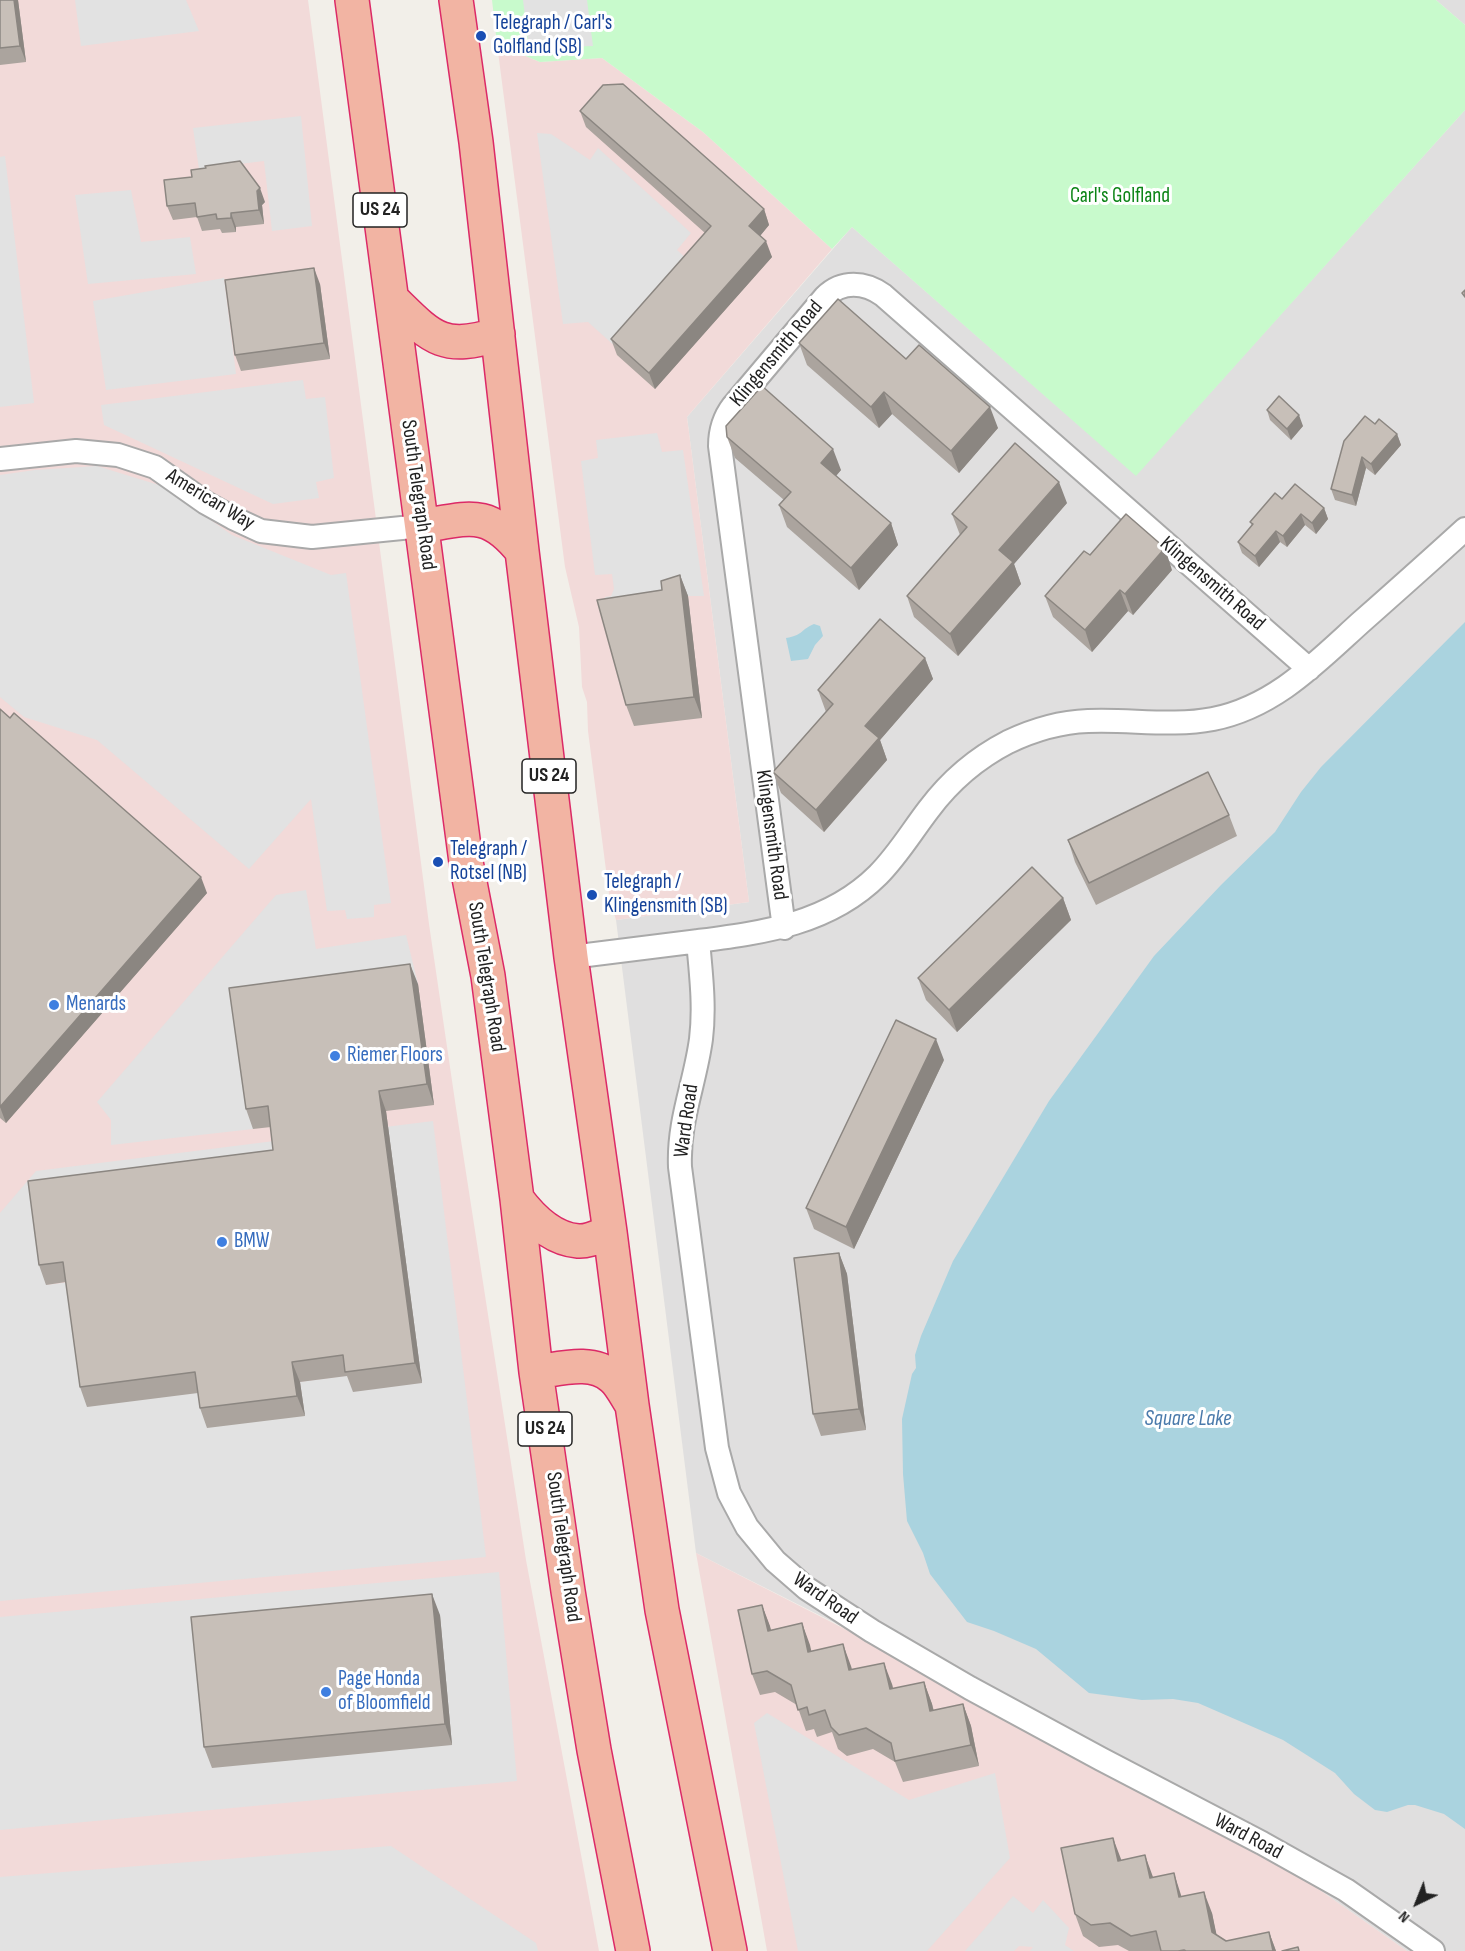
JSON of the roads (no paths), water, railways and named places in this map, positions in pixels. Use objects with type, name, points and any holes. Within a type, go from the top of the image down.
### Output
[{"type":"highway","name":"South Telegraph Road","points":[[352,0],[466,862],[484,952],[517,1199],[536,1372],[594,1750],[633,1951]]},
{"type":"highway","name":"US 24","points":[[456,0],[476,142],[571,957],[632,1405],[662,1610],[730,1951]]},
{"type":"highway","points":[[392,299],[422,329],[439,338],[467,342],[498,334]]},
{"type":"highway","points":[[422,526],[480,519],[494,524],[522,551]]},
{"type":"highway","points":[[517,1199],[529,1215],[544,1228],[561,1237],[580,1242],[610,1232]]},
{"type":"highway","points":[[536,1372],[584,1366],[598,1369],[612,1377],[632,1405]]},
{"type":"street","name":"Klingensmith Road","points":[[784,928],[720,435],[725,418],[733,406],[825,297],[836,289],[848,285],[859,285],[883,295],[1309,669]]},
{"type":"street","name":"American Way","points":[[0,459],[76,451],[118,455],[154,467],[206,502],[261,531],[312,537],[422,526]]},
{"type":"street","name":"Klingensmith Road","points":[[571,957],[784,928],[805,921],[851,897],[870,883],[891,861],[953,781],[983,757],[1009,742],[1043,729],[1085,721],[1168,724],[1219,718],[1263,701],[1288,686],[1309,669],[1465,529]]},
{"type":"street","name":"Ward Road","points":[[698,941],[703,1024],[698,1058],[682,1118],[679,1147],[680,1167],[717,1449],[729,1492],[747,1527],[760,1545],[790,1575],[872,1631],[990,1699],[1346,1890],[1433,1951]]},
{"type":"water","name":"Square Lake","points":[[1465,622],[1465,1829],[1444,1814],[1415,1805],[1387,1812],[1375,1810],[1354,1794],[1335,1773],[1283,1740],[1198,1703],[1173,1699],[1142,1700],[1089,1693],[1036,1649],[967,1622],[930,1574],[923,1553],[907,1521],[902,1419],[912,1374],[916,1368],[915,1355],[921,1336],[953,1261],[1049,1101],[1154,956],[1275,832],[1301,792],[1321,767]]},
{"type":"water","points":[[814,624],[820,626],[823,636],[808,659],[791,661],[786,638],[799,634]]},
{"type":"place","name":"Telegraph / Carl's Golfland (SB)","points":[[481,36]]},
{"type":"place","name":"Telegraph / Rotsel (NB)","points":[[438,862]]},
{"type":"place","name":"Telegraph / Klingensmith (SB)","points":[[592,895]]},
{"type":"place","name":"Menards","points":[[54,1005]]},
{"type":"place","name":"Riemer Floors","points":[[335,1056]]},
{"type":"place","name":"BMW","points":[[222,1242]]},
{"type":"place","name":"Page Honda of Bloomfield","points":[[326,1692]]},
{"type":"park label","name":"Carl's Golfland","points":[[1120,197]]}]
